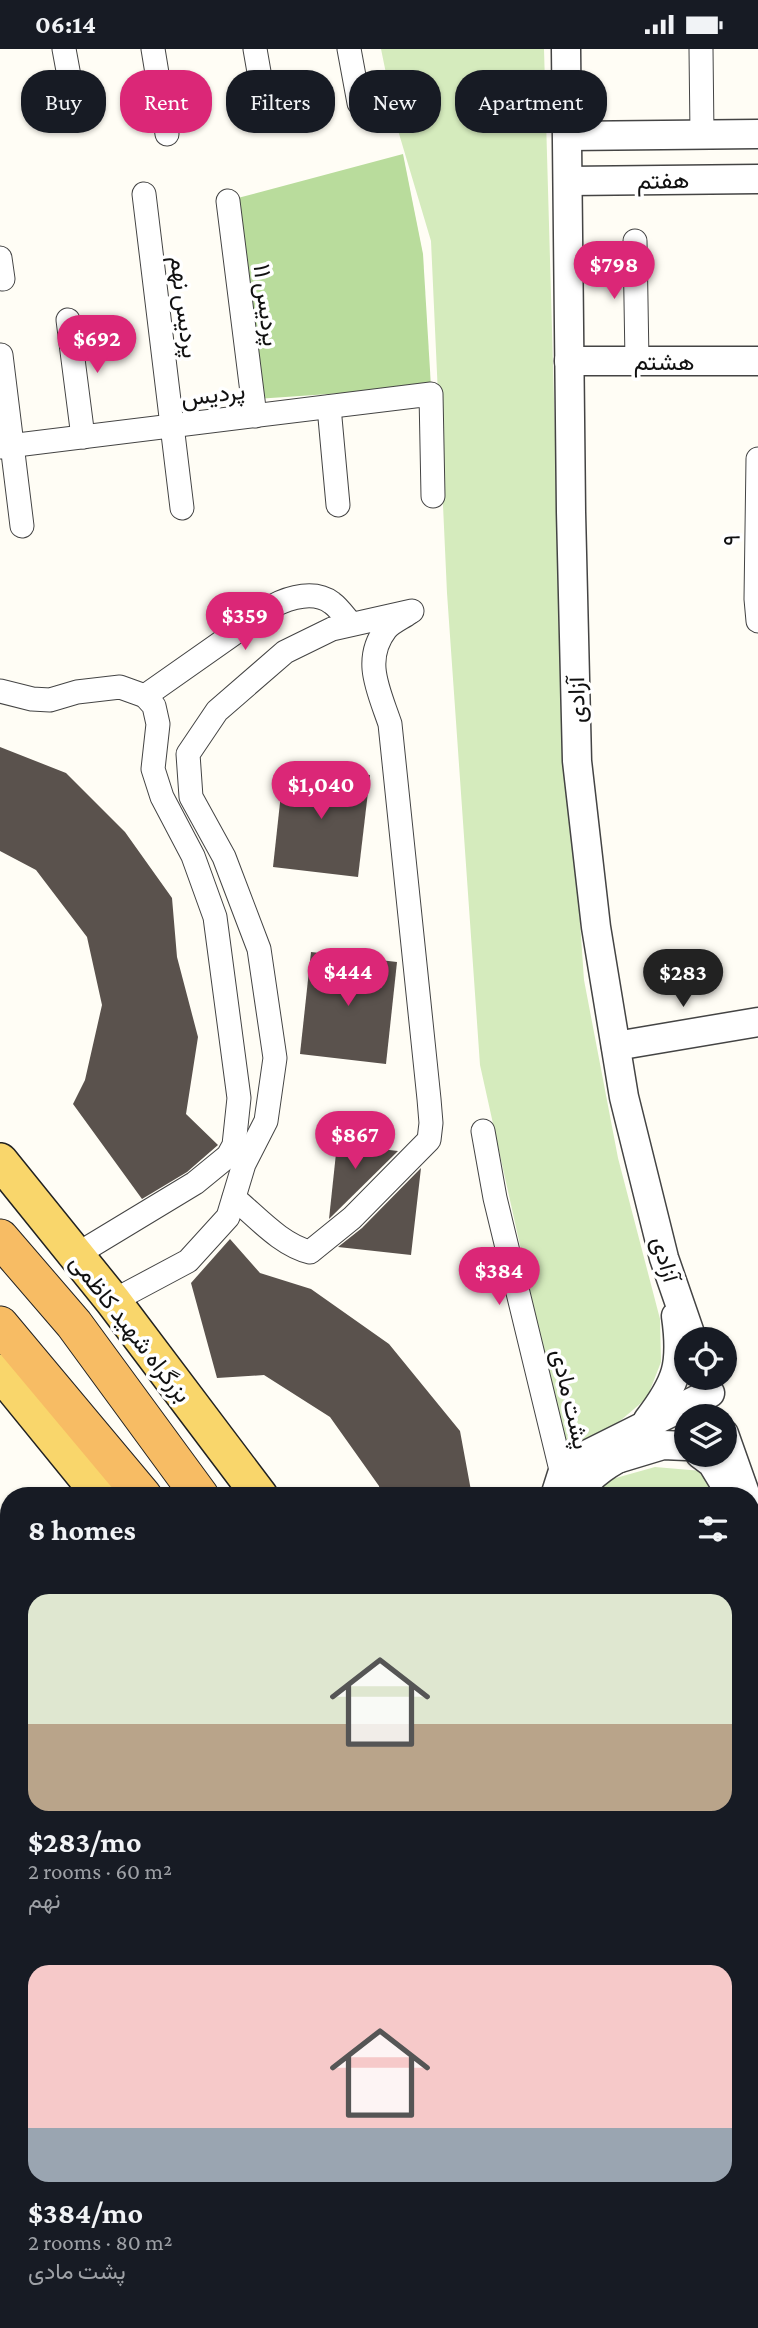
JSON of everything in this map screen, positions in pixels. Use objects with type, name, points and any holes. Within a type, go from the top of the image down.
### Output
[{"type":"highway","name":"بزرگراه شهید کاظمی","points":[[0,1238],[74,1324],[193,1487]]},
{"type":"highway","points":[[0,1325],[135,1487]]},
{"type":"main road","name":"بزرگراه شهید کاظمی","points":[[0,1161],[113,1301],[253,1487]]},
{"type":"main road","points":[[0,1372],[94,1487]]},
{"type":"street","points":[[65,49],[69,70]]},
{"type":"street","points":[[153,49],[167,134]]},
{"type":"street","points":[[255,49],[258,70]]},
{"type":"street","points":[[349,49],[353,70]]},
{"type":"street","name":"آزادی","points":[[566,49],[577,761],[596,927],[624,1097],[664,1258],[688,1327]]},
{"type":"street","points":[[701,49],[702,134]]},
{"type":"street","name":"هفتم","points":[[568,136],[758,134]]},
{"type":"street","name":"هفتم","points":[[568,181],[758,179]]},
{"type":"street","name":"پردیس نهم","points":[[144,194],[182,508]]},
{"type":"street","name":"پردیس ۱۱","points":[[228,201],[254,416]]},
{"type":"street","points":[[635,241],[637,361]]},
{"type":"street","points":[[68,320],[83,436]]},
{"type":"street","points":[[1,355],[5,446],[22,526]]},
{"type":"street","name":"هشتم","points":[[569,361],[758,361]]},
{"type":"street","name":"پردیس","points":[[5,446],[431,394],[433,496]]},
{"type":"street","points":[[328,407],[338,505]]},
{"type":"street","name":"۹","points":[[758,459],[758,621]]},
{"type":"street","points":[[145,696],[288,598],[304,596],[330,601],[351,624]]},
{"type":"street","points":[[113,1301],[188,1261],[228,1217],[244,1164],[266,1121],[275,1058],[259,949],[224,857],[191,797],[188,754],[216,711],[285,652],[332,629],[412,611],[387,628],[373,652],[375,682],[390,724],[429,1099],[429,1140],[352,1218],[310,1252],[287,1241],[234,1198]]},
{"type":"street","points":[[0,691],[32,699],[50,700],[77,692],[120,687],[145,696],[155,706],[159,724],[153,769],[162,797],[194,856],[215,917],[239,1098],[234,1145],[228,1156],[195,1183],[76,1255]]},
{"type":"street","points":[[616,1046],[758,1022]]},
{"type":"street","name":"پشت مادی","points":[[483,1131],[495,1198],[567,1487]]},
{"type":"street","points":[[643,1426],[670,1390],[679,1356],[677,1319],[664,1258]]},
{"type":"street","points":[[569,1487],[578,1459],[643,1426],[674,1418]]},
{"type":"street","points":[[574,1487],[614,1460],[674,1431]]},
{"type":"street","points":[[614,1460],[663,1445],[674,1445]]},
{"type":"street","points":[[714,1467],[727,1487]]},
{"type":"street","points":[[735,1467],[743,1487]]},
{"type":"green space","points":[[381,49],[544,49],[545,70],[455,70],[455,133],[546,133],[561,645],[584,980],[618,1158],[660,1319],[661,1362],[647,1398],[614,1426],[567,1457],[480,1065],[447,593],[431,241],[399,133],[441,133],[441,70],[385,70]]},
{"type":"green space","points":[[403,154],[423,254],[431,387],[256,399],[234,199]]},
{"type":"green space","points":[[655,1467],[702,1471],[708,1487],[600,1487],[605,1481]]},
{"type":"building","points":[[0,747],[66,773],[125,832],[172,898],[177,957],[198,1037],[186,1114],[218,1145],[187,1172],[142,1199],[73,1104],[85,1080],[102,1005],[87,937],[36,870],[0,851]]},
{"type":"building","points":[[284,766],[370,775],[358,877],[273,867]]},
{"type":"building","points":[[311,952],[397,962],[386,1064],[300,1054]]},
{"type":"building","points":[[337,1144],[398,1151],[329,1219]]},
{"type":"building","points":[[421,1168],[411,1255],[338,1247],[362,1228]]},
{"type":"building","points":[[230,1239],[260,1273],[311,1289],[389,1344],[460,1431],[470,1487],[379,1487],[330,1417],[264,1375],[217,1378],[191,1283]]}]
